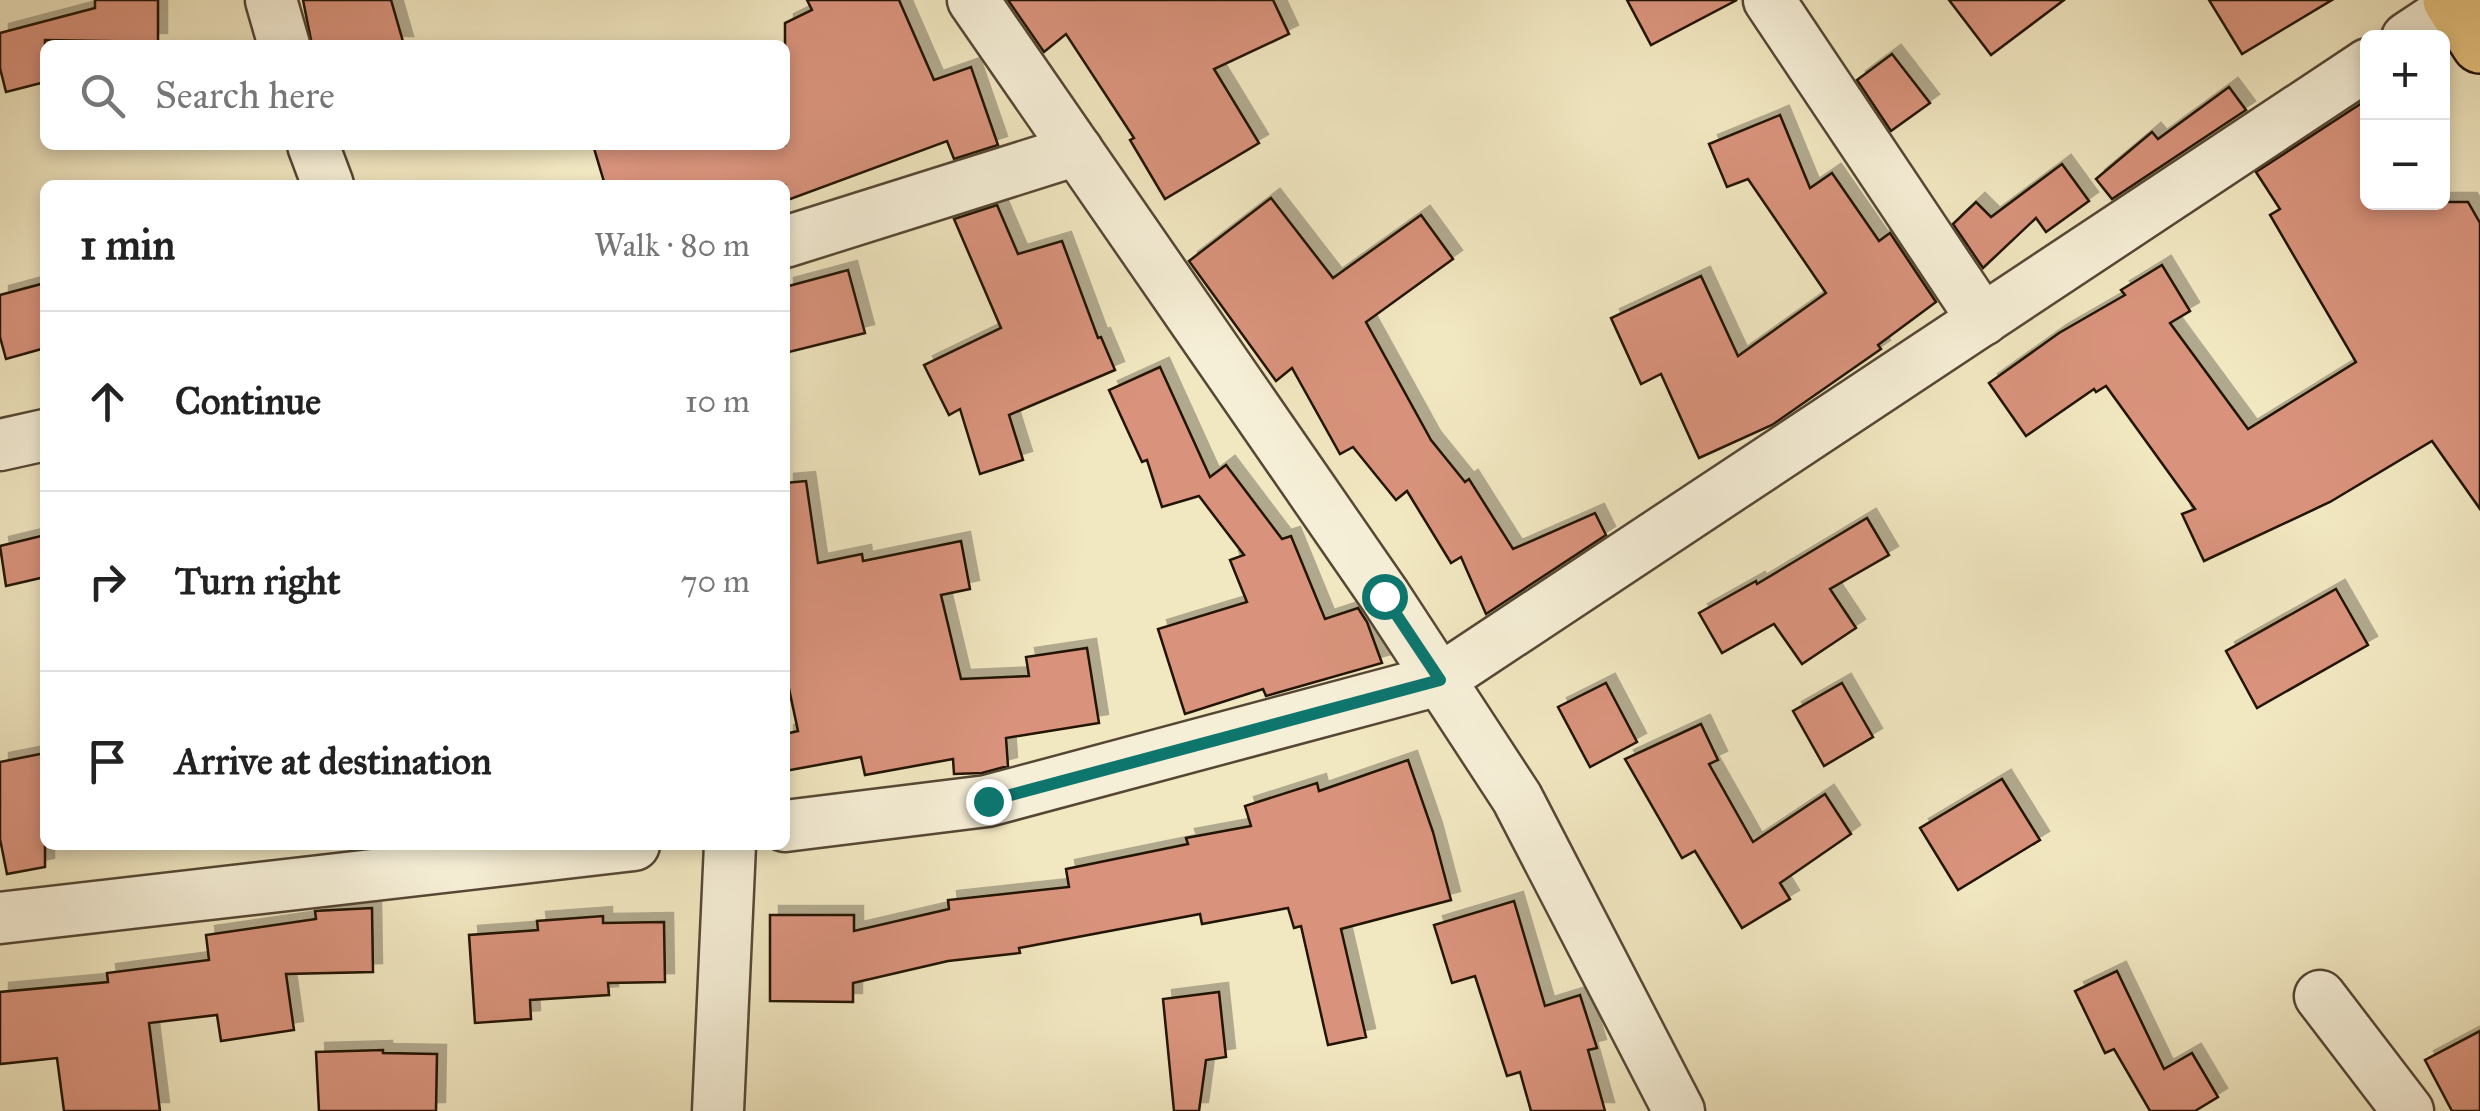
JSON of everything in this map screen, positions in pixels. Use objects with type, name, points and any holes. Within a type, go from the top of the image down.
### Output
[{"type":"street","points":[[270,0],[282,40]]},
{"type":"street","points":[[973,0],[1517,798],[1678,1111]]},
{"type":"street","points":[[1769,0],[1982,320]]},
{"type":"street","points":[[2425,30],[2462,13]]},
{"type":"street","points":[[790,825],[988,801],[1440,680],[2360,69]]},
{"type":"street","points":[[315,150],[326,180]]},
{"type":"street","points":[[790,240],[1077,150]]},
{"type":"street","points":[[0,446],[40,436]]},
{"type":"street","points":[[0,918],[591,850]]},
{"type":"street","points":[[718,1111],[730,850]]},
{"type":"street","points":[[2320,996],[2408,1111]]},
{"type":"building","points":[[95,0],[158,0],[158,40],[40,40],[40,83],[6,92],[0,68],[0,33],[95,8]]},
{"type":"building","points":[[303,0],[391,0],[403,40],[311,40]]},
{"type":"building","points":[[807,0],[899,0],[934,80],[971,67],[998,145],[954,159],[947,141],[790,199],[790,180],[604,180],[594,150],[790,150],[790,40],[785,40],[785,23],[812,10]]},
{"type":"building","points":[[1008,0],[1273,0],[1289,34],[1214,69],[1259,143],[1165,199],[1130,140],[1134,138],[1066,34],[1044,52]]},
{"type":"building","points":[[1627,0],[1737,0],[1651,45]]},
{"type":"building","points":[[1949,0],[2064,0],[1991,55]]},
{"type":"building","points":[[2209,0],[2332,0],[2242,54]]},
{"type":"building","points":[[1892,54],[1930,103],[1891,131],[1857,80]]},
{"type":"building","points":[[2229,87],[2246,110],[2112,199],[2096,179],[2152,132],[2158,139]]},
{"type":"building","points":[[2360,104],[2360,210],[2450,210],[2450,202],[2468,202],[2480,223],[2480,509],[2432,441],[2330,502],[2204,561],[2182,514],[2195,509],[2106,386],[2096,392],[2094,389],[2026,436],[1989,383],[2059,333],[2125,295],[2121,290],[2162,265],[2190,311],[2170,323],[2248,429],[2356,362],[2270,215],[2280,209],[2256,172]]},
{"type":"building","points":[[1780,115],[1810,188],[1832,173],[1879,241],[1890,233],[1936,302],[1878,345],[1881,349],[1772,425],[1699,458],[1661,374],[1641,384],[1611,318],[1701,276],[1738,356],[1826,293],[1748,179],[1727,187],[1709,144]]},
{"type":"building","points":[[2062,164],[2089,201],[2046,232],[2036,218],[1983,268],[1953,224],[1976,202],[1991,217]]},
{"type":"building","points":[[1271,198],[1333,278],[1421,215],[1453,259],[1366,322],[1431,440],[1465,482],[1469,479],[1513,549],[1595,513],[1606,535],[1486,614],[1461,557],[1451,563],[1407,491],[1396,500],[1353,447],[1340,454],[1292,368],[1276,381],[1189,261]]},
{"type":"building","points":[[997,205],[1018,254],[1062,241],[1098,338],[1101,337],[1115,370],[1009,415],[1023,460],[980,474],[960,409],[949,415],[924,365],[1001,328],[954,219]]},
{"type":"building","points":[[848,270],[865,333],[790,352],[790,286]]},
{"type":"building","points":[[40,284],[40,349],[6,359],[0,337],[0,295]]},
{"type":"building","points":[[1160,367],[1210,477],[1226,465],[1282,539],[1291,536],[1325,619],[1358,608],[1382,663],[1266,696],[1263,689],[1185,714],[1158,629],[1247,602],[1230,560],[1244,555],[1199,496],[1162,507],[1147,460],[1142,462],[1109,390]]},
{"type":"building","points":[[806,481],[818,563],[862,554],[863,561],[961,541],[970,589],[941,595],[961,679],[1029,676],[1026,657],[1087,648],[1099,723],[1006,738],[1008,766],[982,773],[954,774],[953,759],[865,775],[861,757],[790,770],[790,733],[798,731],[790,693],[790,483]]},
{"type":"building","points":[[1867,518],[1889,555],[1830,589],[1856,628],[1802,664],[1774,624],[1722,653],[1699,613],[1756,581],[1757,584]]},
{"type":"building","points":[[40,536],[40,578],[6,586],[0,546]]},
{"type":"building","points":[[2336,589],[2368,645],[2257,708],[2226,651]]},
{"type":"building","points":[[1606,683],[1637,742],[1590,767],[1558,707]]},
{"type":"building","points":[[1842,683],[1873,737],[1824,766],[1793,711]]},
{"type":"building","points":[[1701,724],[1718,760],[1709,764],[1753,842],[1825,794],[1851,834],[1780,883],[1790,899],[1742,928],[1695,851],[1682,858],[1625,759]]},
{"type":"building","points":[[40,754],[40,850],[45,850],[45,867],[7,874],[0,839],[0,762]]},
{"type":"building","points":[[1408,760],[1451,900],[1341,929],[1366,1037],[1328,1045],[1301,926],[1294,928],[1288,908],[1202,924],[1200,914],[1019,948],[1020,953],[948,961],[853,983],[853,1002],[770,1001],[770,915],[854,915],[854,931],[949,909],[948,900],[1069,887],[1066,869],[1188,844],[1186,838],[1251,826],[1245,806],[1317,783],[1319,791]]},
{"type":"building","points":[[2002,779],[2040,840],[1958,890],[1920,828]]},
{"type":"building","points":[[1514,901],[1545,1006],[1580,995],[1597,1048],[1588,1050],[1605,1111],[1531,1111],[1520,1072],[1507,1076],[1475,976],[1452,983],[1434,925]]},
{"type":"building","points":[[372,908],[373,972],[286,974],[294,1030],[221,1041],[217,1015],[149,1023],[160,1111],[64,1111],[57,1058],[0,1064],[0,992],[108,982],[107,973],[209,960],[206,935],[316,919],[315,911]]},
{"type":"building","points":[[603,916],[603,923],[664,922],[665,982],[608,983],[609,995],[530,1000],[531,1019],[475,1023],[469,935],[538,930],[537,921]]},
{"type":"building","points":[[2117,971],[2164,1069],[2192,1053],[2218,1097],[2195,1111],[2150,1111],[2114,1049],[2105,1053],[2075,991]]},
{"type":"building","points":[[1219,992],[1226,1057],[1206,1060],[1199,1111],[1174,1111],[1163,999]]},
{"type":"building","points":[[2480,1031],[2480,1111],[2452,1111],[2425,1060]]},
{"type":"building","points":[[383,1050],[437,1054],[436,1111],[319,1111],[316,1052]]},
{"type":"route","points":[[988,801],[1440,680],[1384,596]]}]
